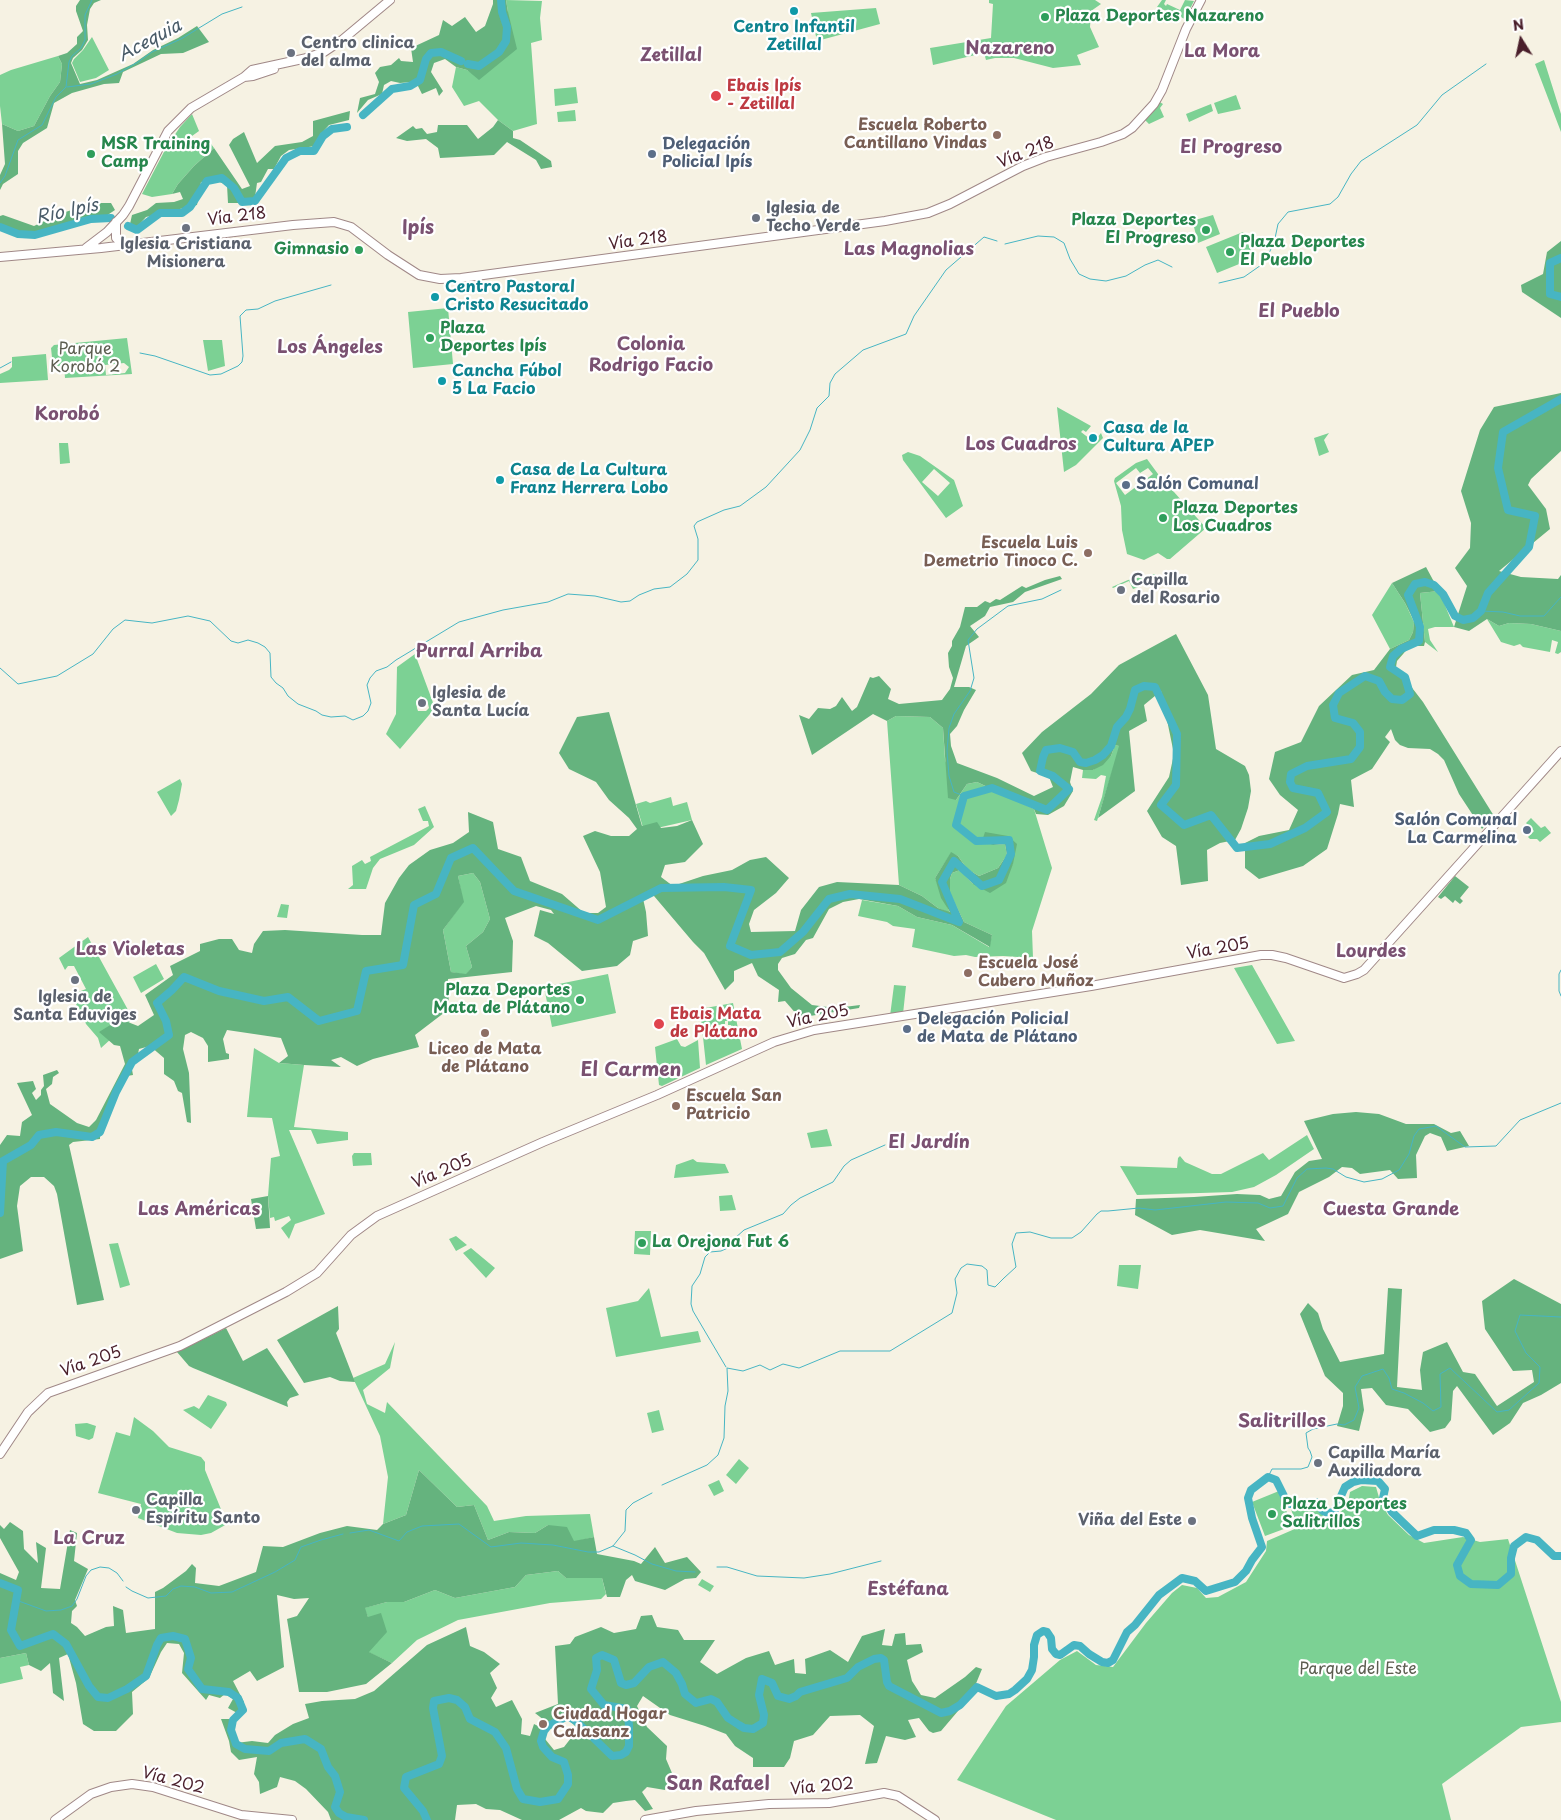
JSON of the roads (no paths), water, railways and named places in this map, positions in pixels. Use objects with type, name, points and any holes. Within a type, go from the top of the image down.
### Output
[{"type":"main road","points":[[244,77],[253,76],[324,52],[342,40],[390,0]]},
{"type":"main road","name":"Vía 218","points":[[0,257],[129,245],[292,225],[334,222],[351,227],[388,255],[419,275],[440,279],[461,278],[928,214],[1023,166],[1046,157],[1123,134],[1132,128],[1154,104],[1162,90],[1186,29],[1201,0]]},
{"type":"main road","points":[[84,249],[108,232],[130,206],[168,131],[191,108],[244,77],[252,70],[307,58]]},
{"type":"main road","points":[[251,66],[265,67]]},
{"type":"main road","points":[[116,222],[116,238],[122,244],[129,245]]},
{"type":"main road","name":"Vía 205","points":[[0,1454],[28,1412],[48,1393],[180,1346],[286,1292],[317,1273],[351,1235],[385,1212],[475,1174],[543,1142],[657,1095],[746,1053],[780,1040],[814,1030],[1083,987],[1261,955],[1286,958],[1344,978],[1357,974],[1364,970],[1561,751]]},
{"type":"main road","name":"Vía 202","points":[[55,1820],[91,1794],[110,1787],[132,1784],[153,1787],[241,1815],[292,1820]]},
{"type":"main road","name":"Vía 202","points":[[645,1820],[696,1811],[770,1804],[829,1803],[884,1794],[898,1796],[935,1820]]},
{"type":"waterway","points":[[0,183],[5,176],[18,140],[42,125],[56,97],[66,87],[69,62],[85,40],[85,15],[92,0]]},
{"type":"waterway","name":"Río Ipís","points":[[468,64],[479,66],[499,52],[506,41],[507,27],[502,12],[501,0]]},
{"type":"waterway","name":"Acequia","points":[[67,87],[91,84],[117,74],[152,52],[181,39],[222,14],[242,7]]},
{"type":"waterway","name":"Río Ipís","points":[[363,115],[392,89],[410,86],[420,80],[426,59],[431,53],[441,52],[461,61]]},
{"type":"waterway","points":[[1219,283],[1244,277],[1264,263],[1274,243],[1278,224],[1288,212],[1330,204],[1338,197],[1361,161],[1417,125],[1442,95],[1486,64]]},
{"type":"waterway","name":"Río Ipís","points":[[128,226],[137,230],[160,213],[182,213],[190,207],[207,181],[222,178],[234,188],[242,202],[255,201],[286,158],[300,151],[314,151],[323,136],[332,129],[347,127]]},
{"type":"waterway","name":"Río Ipís","points":[[0,227],[18,234],[35,235],[91,219],[111,218]]},
{"type":"waterway","points":[[1005,244],[1038,236],[1054,237],[1064,243],[1070,259],[1079,274],[1090,279],[1106,281],[1126,276],[1158,260],[1172,267]]},
{"type":"waterway","points":[[0,668],[18,684],[57,676],[93,654],[113,629],[125,620],[152,623],[188,616],[210,621],[231,641],[238,643],[248,640],[265,647],[270,653],[271,677],[298,704],[322,715],[331,717],[345,716],[353,720],[363,716],[368,711],[371,703],[367,685],[376,671],[387,667],[459,622],[503,610],[548,602],[568,594],[595,596],[621,602],[630,601],[654,589],[670,587],[687,574],[698,560],[698,539],[694,526],[697,522],[724,510],[740,506],[766,487],[800,450],[810,430],[817,408],[829,396],[830,383],[835,374],[863,350],[906,334],[914,316],[946,270],[984,237],[997,241]]},
{"type":"waterway","points":[[1561,258],[1550,263],[1550,294],[1561,297]]},
{"type":"waterway","points":[[140,353],[155,356],[210,375],[221,374],[242,362],[240,316],[246,310],[258,309],[275,301],[331,285]]},
{"type":"waterway","points":[[0,368],[11,362]]},
{"type":"waterway","points":[[0,1213],[3,1161],[31,1145],[39,1135],[56,1132],[92,1137],[100,1132],[116,1092],[132,1062],[169,1035],[166,1021],[157,1003],[184,977],[219,991],[264,1001],[288,997],[319,1021],[357,1011],[366,971],[403,965],[414,905],[436,894],[451,858],[473,848],[514,891],[598,920],[661,888],[724,887],[751,890],[730,946],[751,955],[780,952],[803,932],[829,899],[850,894],[900,899],[959,922],[942,882],[954,861],[982,886],[999,880],[1011,854],[1009,840],[976,841],[956,825],[964,796],[992,788],[1047,810],[1069,789],[1053,776],[1040,771],[1046,750],[1060,748],[1073,752],[1080,762],[1086,763],[1103,755],[1111,746],[1117,727],[1130,709],[1135,690],[1144,686],[1155,687],[1177,734],[1176,785],[1161,805],[1184,825],[1211,815],[1237,848],[1270,844],[1305,828],[1327,812],[1318,793],[1293,788],[1290,782],[1291,774],[1307,766],[1351,759],[1360,747],[1360,732],[1353,723],[1335,718],[1333,705],[1339,693],[1365,676],[1379,681],[1385,692],[1392,699],[1402,700],[1410,694],[1405,677],[1390,667],[1393,656],[1401,649],[1419,641],[1420,627],[1408,595],[1415,584],[1425,582],[1434,585],[1443,594],[1455,616],[1463,620],[1473,618],[1481,611],[1488,593],[1529,547],[1535,516],[1508,510],[1498,468],[1503,432],[1561,399]]},
{"type":"waterway","points":[[964,796],[954,792],[949,776],[947,751],[949,728],[954,714],[970,691],[974,678],[968,640],[977,629],[1008,606],[1042,599],[1061,590]]},
{"type":"waterway","points":[[1481,611],[1503,612],[1520,616],[1544,616],[1561,597]]},
{"type":"waterway","points":[[1561,970],[1559,974],[1559,991],[1561,996]]},
{"type":"waterway","points":[[662,1485],[707,1465],[718,1455],[724,1438],[725,1406],[728,1391],[727,1368],[743,1371],[760,1365],[770,1370],[783,1364],[799,1368],[840,1351],[890,1351],[952,1313],[957,1293],[955,1279],[961,1268],[967,1264],[982,1266],[987,1270],[988,1285],[995,1287],[1016,1267],[1012,1244],[1016,1233],[1030,1232],[1051,1238],[1072,1238],[1081,1232],[1101,1211],[1139,1208],[1155,1210],[1226,1202],[1258,1203],[1270,1208],[1283,1206],[1297,1178],[1307,1169],[1333,1169],[1346,1177],[1364,1182],[1382,1179],[1399,1170],[1409,1154],[1414,1136],[1419,1129],[1436,1126],[1465,1147],[1496,1146],[1520,1120],[1561,1103]]},
{"type":"waterway","points":[[726,1367],[693,1311],[691,1304],[692,1286],[700,1274],[705,1257],[710,1252],[721,1251],[730,1247],[734,1239],[744,1230],[783,1214],[800,1198],[833,1182],[844,1166],[851,1160],[885,1145]]},
{"type":"waterway","points":[[1268,1477],[1272,1469],[1301,1469],[1308,1467],[1312,1457],[1308,1448],[1306,1433],[1313,1429],[1337,1424],[1344,1425],[1354,1420],[1359,1408],[1355,1387],[1362,1376],[1383,1369],[1389,1378],[1392,1389],[1423,1403],[1433,1411],[1441,1407],[1440,1374],[1450,1368],[1497,1412],[1509,1410],[1539,1383],[1540,1367],[1526,1353],[1515,1331],[1520,1315],[1561,1317]]},
{"type":"waterway","points":[[427,1820],[423,1811],[404,1788],[406,1777],[439,1764],[442,1756],[433,1708],[434,1701],[449,1698],[457,1700],[465,1707],[470,1719],[495,1732],[506,1748],[517,1789],[523,1799],[540,1802],[558,1799],[568,1784],[568,1775],[564,1762],[552,1757],[543,1747],[541,1741],[544,1731],[548,1726],[568,1716],[576,1721],[612,1756],[621,1755],[626,1752],[629,1746],[627,1709],[604,1705],[591,1689],[597,1670],[596,1658],[602,1655],[614,1660],[621,1683],[626,1685],[634,1683],[649,1667],[663,1662],[676,1673],[685,1694],[696,1703],[711,1699],[717,1702],[728,1718],[744,1728],[753,1729],[763,1723],[764,1715],[759,1695],[762,1679],[772,1683],[778,1696],[789,1699],[800,1692],[847,1678],[858,1667],[874,1659],[881,1658],[884,1660],[889,1686],[941,1713],[950,1711],[960,1705],[977,1687],[996,1696],[1009,1694],[1015,1690],[1027,1679],[1032,1670],[1034,1645],[1037,1635],[1043,1631],[1047,1632],[1051,1638],[1052,1649],[1056,1654],[1060,1655],[1074,1645],[1080,1646],[1102,1662],[1108,1663],[1113,1660],[1127,1632],[1159,1595],[1182,1578],[1195,1581],[1206,1591],[1235,1582],[1246,1571],[1262,1547],[1252,1518],[1248,1498],[1251,1490],[1268,1477],[1276,1480],[1290,1504],[1316,1502],[1323,1511],[1328,1513],[1334,1512],[1345,1487],[1361,1480],[1378,1481],[1385,1489],[1383,1498],[1392,1512],[1417,1536],[1434,1530],[1454,1530],[1466,1533],[1471,1540],[1457,1565],[1460,1576],[1471,1584],[1498,1585],[1511,1574],[1511,1558],[1514,1546],[1526,1537],[1537,1540],[1554,1556],[1561,1556]]},
{"type":"waterway","points":[[350,1533],[369,1530],[399,1541],[407,1532],[422,1526],[459,1524],[491,1547],[521,1543],[553,1545],[588,1552],[599,1552],[613,1546],[625,1531],[626,1510],[633,1503],[652,1493]]},
{"type":"waterway","points":[[126,1587],[148,1598],[166,1596],[173,1589],[181,1586],[195,1587],[211,1593],[232,1592],[275,1572],[295,1560],[301,1547],[343,1534]]},
{"type":"waterway","points":[[613,1546],[652,1564],[676,1571],[695,1572]]},
{"type":"waterway","points":[[717,1567],[727,1567],[757,1576],[804,1578],[830,1574],[881,1561]]},
{"type":"waterway","points":[[16,1600],[46,1611],[61,1610],[72,1606],[77,1599],[86,1576],[91,1570],[100,1567],[109,1568],[117,1573],[123,1581]]},
{"type":"waterway","points":[[0,1583],[18,1590],[11,1630],[20,1646],[53,1634],[66,1644],[89,1686],[98,1697],[108,1698],[127,1689],[146,1676],[161,1638],[173,1636],[185,1639],[191,1658],[188,1669],[202,1689],[229,1692],[238,1698],[243,1710],[233,1720],[231,1730],[236,1744],[245,1749],[269,1751],[281,1743],[305,1739],[321,1749],[328,1767],[335,1776],[340,1792],[335,1807],[339,1813],[346,1817],[364,1820]]},
{"type":"place","name":"Centro Infantil Zetillal","points":[[794,11]]},
{"type":"place","name":"Plaza Deportes Nazareno","points":[[1045,17]]},
{"type":"place","name":"Centro clinica del alma","points":[[291,53]]},
{"type":"place","name":"Ebais Ipís - Zetillal","points":[[716,96]]},
{"type":"place","name":"Escuela Roberto Cantillano Vindas","points":[[997,135]]},
{"type":"place","name":"MSR Training Camp","points":[[91,154]]},
{"type":"place","name":"Delegación Policial Ipís","points":[[652,154]]},
{"type":"place","name":"Iglesia de Techo Verde","points":[[756,218]]},
{"type":"place","name":"Iglesia Cristiana Misionera","points":[[186,228]]},
{"type":"place","name":"Plaza Deportes El Progreso","points":[[1206,230]]},
{"type":"place","name":"Gimnasio","points":[[359,250]]},
{"type":"place","name":"Plaza Deportes El Pueblo","points":[[1230,252]]},
{"type":"place","name":"Centro Pastoral Cristo Resucitado","points":[[435,297]]},
{"type":"place","name":"Plaza Deportes Ipís","points":[[430,338]]},
{"type":"place","name":"Cancha Fúbol 5 La Facio","points":[[442,381]]},
{"type":"place","name":"Casa de la Cultura APEP","points":[[1093,438]]},
{"type":"place","name":"Casa de La Cultura Franz Herrera Lobo","points":[[500,480]]},
{"type":"place","name":"Salón Comunal","points":[[1126,485]]},
{"type":"place","name":"Plaza Deportes Los Cuadros","points":[[1163,518]]},
{"type":"place","name":"Escuela Luis Demetrio Tinoco C.","points":[[1088,553]]},
{"type":"place","name":"Capilla del Rosario","points":[[1121,590]]},
{"type":"place","name":"Iglesia de Santa Lucía","points":[[422,703]]},
{"type":"place","name":"Salón Comunal La Carmelina","points":[[1527,830]]},
{"type":"place","name":"Escuela José Cubero Muñoz","points":[[968,973]]},
{"type":"place","name":"Iglesia de Santa Eduviges","points":[[75,980]]},
{"type":"place","name":"Plaza Deportes Mata de Plátano","points":[[580,1000]]},
{"type":"place","name":"Ebais Mata de Plátano","points":[[659,1024]]},
{"type":"place","name":"Delegación Policial de Mata de Plátano","points":[[907,1029]]},
{"type":"place","name":"Liceo de Mata de Plátano","points":[[485,1033]]},
{"type":"place","name":"Escuela San Patricio","points":[[676,1106]]},
{"type":"place","name":"La Orejona Fut 6","points":[[642,1243]]},
{"type":"place","name":"Capilla María Auxiliadora","points":[[1318,1463]]},
{"type":"place","name":"Capilla Espíritu Santo","points":[[136,1510]]},
{"type":"place","name":"Plaza Deportes Salitrillos","points":[[1272,1514]]},
{"type":"place","name":"Viña del Este","points":[[1192,1521]]},
{"type":"place","name":"Ciudad Hogar Calasanz","points":[[543,1724]]},
{"type":"district","name":"Nazareno","points":[[1010,49]]},
{"type":"district","name":"La Mora","points":[[1222,52]]},
{"type":"district","name":"Zetillal","points":[[671,56]]},
{"type":"district","name":"El Progreso","points":[[1231,148]]},
{"type":"district","name":"Ipís","points":[[418,229]]},
{"type":"district","name":"Las Magnolias","points":[[909,250]]},
{"type":"district","name":"El Pueblo","points":[[1299,312]]},
{"type":"district","name":"Los Ángeles","points":[[330,348]]},
{"type":"district","name":"Colonia Rodrigo Facio","points":[[651,355]]},
{"type":"district","name":"Korobó","points":[[67,415]]},
{"type":"district","name":"Los Cuadros","points":[[1021,445]]},
{"type":"district","name":"Purral Arriba","points":[[479,652]]},
{"type":"district","name":"Las Violetas","points":[[130,950]]},
{"type":"district","name":"Lourdes","points":[[1371,952]]},
{"type":"district","name":"El Carmen","points":[[631,1071]]},
{"type":"district","name":"El Jardín","points":[[929,1143]]},
{"type":"district","name":"Las Américas","points":[[199,1210]]},
{"type":"district","name":"Cuesta Grande","points":[[1391,1210]]},
{"type":"district","name":"Salitrillos","points":[[1282,1422]]},
{"type":"district","name":"La Cruz","points":[[89,1539]]},
{"type":"district","name":"Estéfana","points":[[908,1590]]},
{"type":"district","name":"San Rafael","points":[[718,1785]]},
{"type":"park label","name":"Parque Korobó 2","points":[[85,359]]},
{"type":"park label","name":"Parque del Este","points":[[1358,1670]]}]
